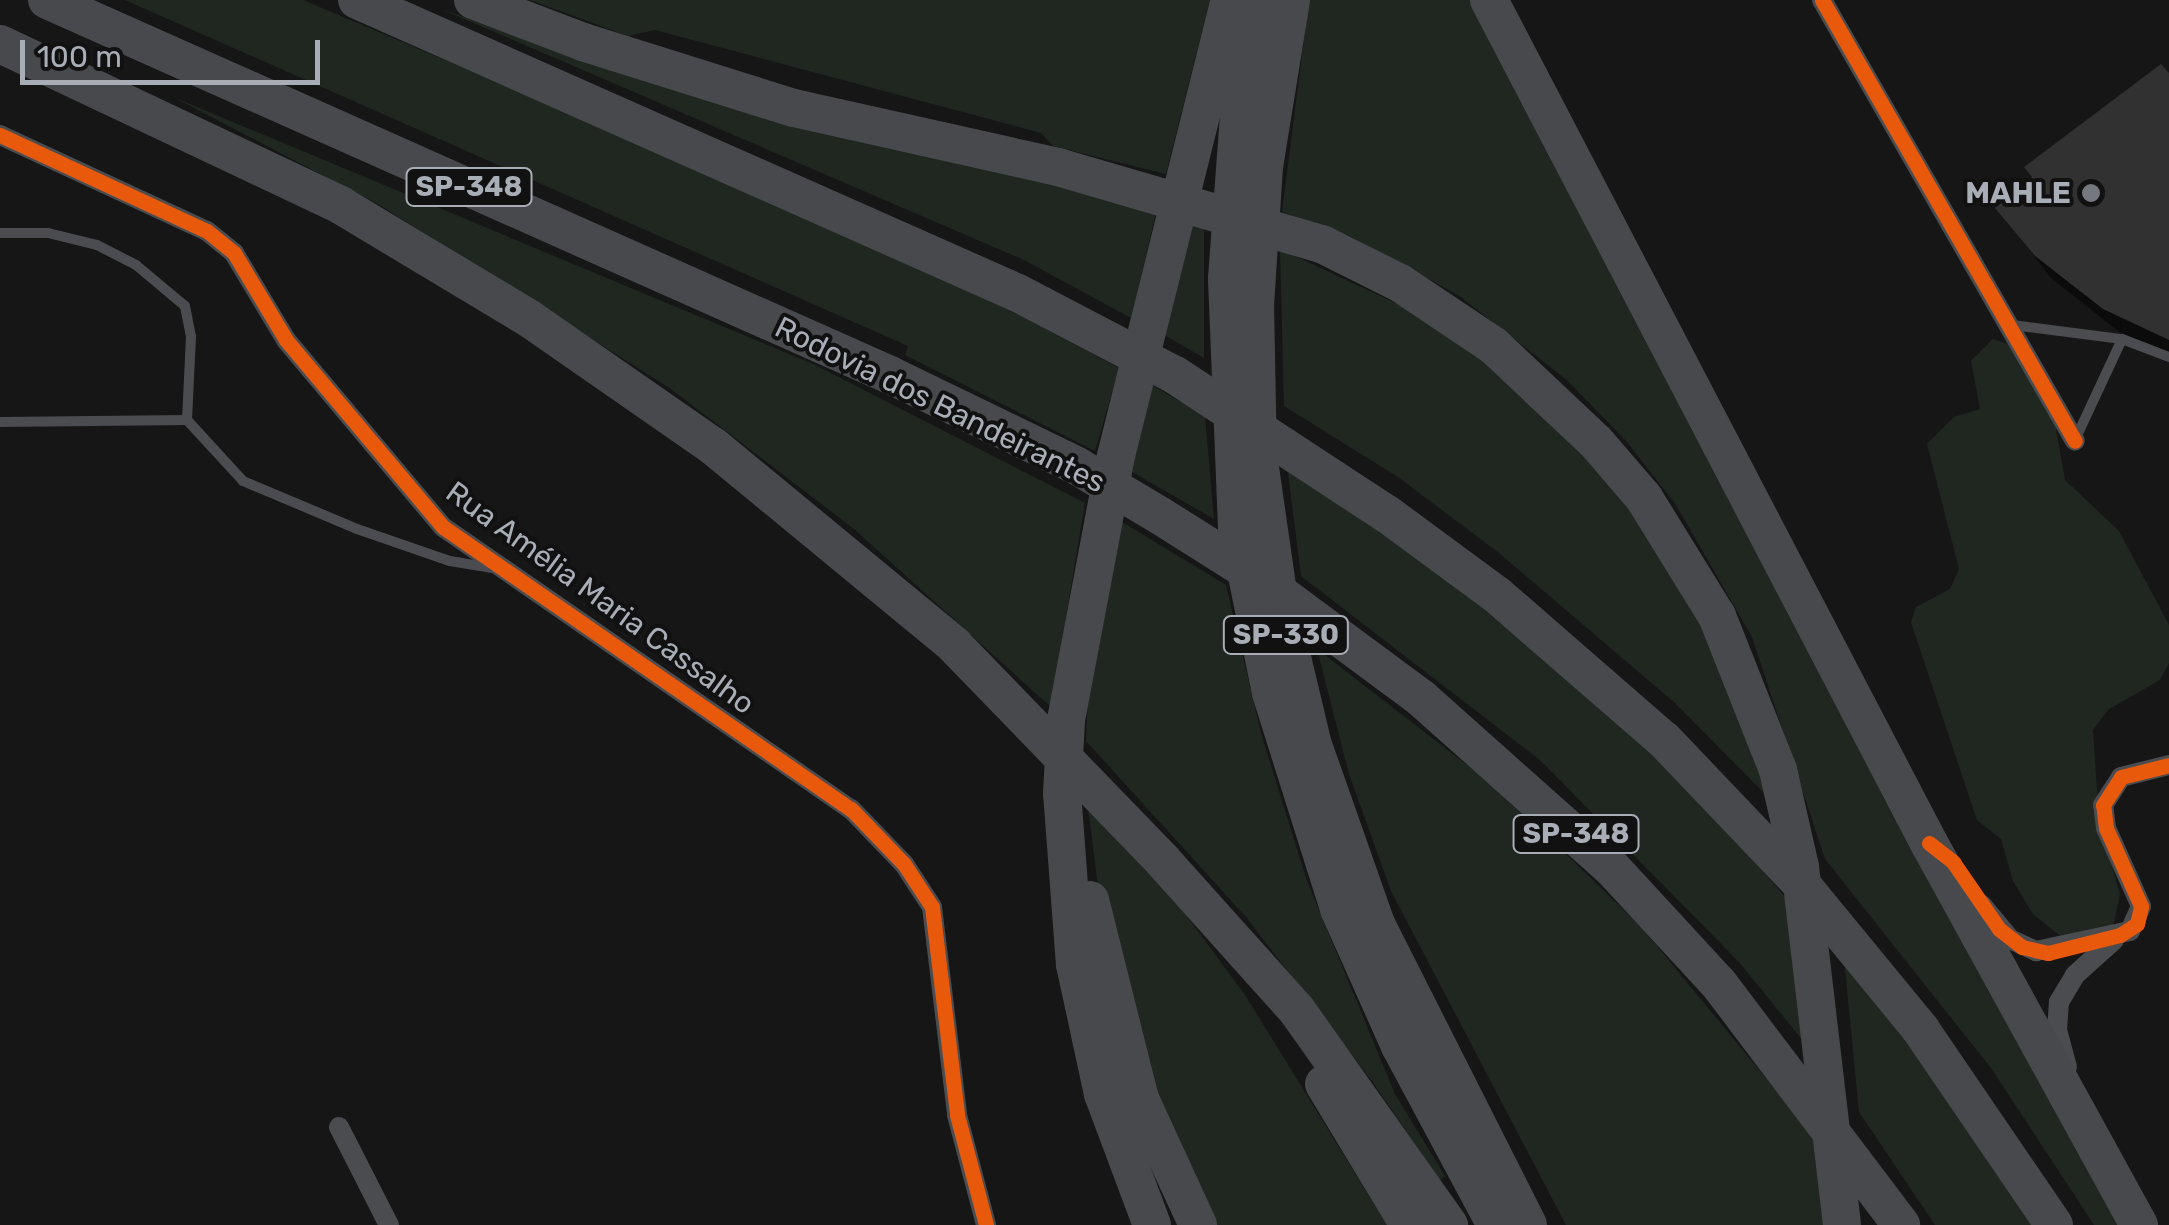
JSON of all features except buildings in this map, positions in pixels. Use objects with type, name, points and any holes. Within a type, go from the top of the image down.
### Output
[{"type":"highway","name":"Rodovia dos Bandeirantes","points":[[46,0],[890,375],[1077,466],[1259,578],[1421,698],[1611,867],[1718,984],[1902,1225]]},
{"type":"highway","points":[[357,0],[1018,292],[1174,375],[1387,514],[1498,595],[1664,740],[1798,880],[1921,1030],[2054,1225]]},
{"type":"highway","points":[[472,0],[794,108],[1058,167],[1322,244],[1400,283],[1494,346],[1596,442],[1644,498],[1717,616],[1778,770],[1797,852],[1842,1225]]},
{"type":"highway","points":[[1152,1225],[1104,1094],[1075,965],[1062,794],[1066,720],[1115,460],[1230,0]]},
{"type":"highway","name":"SP-330","points":[[1257,0],[1239,115],[1226,279],[1236,526],[1271,694],[1339,908],[1400,1046],[1496,1225]]},
{"type":"highway","name":"SP-330","points":[[1290,0],[1264,166],[1255,304],[1258,454],[1280,608],[1313,745],[1376,924],[1528,1225]]},
{"type":"highway","points":[[1489,0],[1930,843],[2081,1112],[2139,1225]]},
{"type":"highway","points":[[0,44],[342,206],[530,319],[714,446],[954,645],[1166,864],[1296,1009],[1449,1225]]},
{"type":"highway","points":[[1084,623],[1076,746],[1099,948],[1140,1099],[1198,1225]]},
{"type":"highway","points":[[1166,864],[1290,1031],[1409,1225]]},
{"type":"street","points":[[1822,0],[2075,441]]},
{"type":"street","name":"Rua Amélia Maria Cassalho","points":[[0,135],[169,210],[234,253],[286,340],[376,442],[410,492],[443,527],[851,809],[904,864],[932,907],[957,1114],[986,1225]]},
{"type":"street","points":[[2081,1112],[2057,1030],[2060,1002],[2075,975],[2137,924],[2142,906],[2106,828],[2103,805],[2121,777],[2169,765]]},
{"type":"street","points":[[1930,843],[1953,862],[1990,919],[2022,947],[2048,953],[2120,935]]},
{"type":"street","points":[[339,1127],[390,1225]]},
{"type":"lane","points":[[0,232],[48,233],[97,245],[136,265],[185,306],[191,336],[187,420],[243,481],[450,562],[505,570]]},
{"type":"lane","points":[[2006,325],[2122,339],[2169,358]]},
{"type":"lane","points":[[2075,441],[2122,339]]},
{"type":"lane","points":[[0,422],[187,420]]},
{"type":"shaded area","points":[[125,0],[303,0],[908,256],[1119,368],[1095,451],[905,355],[908,346]]},
{"type":"shaded area","points":[[530,0],[1210,0],[1166,174],[1053,146],[1041,133],[655,30],[628,36]]},
{"type":"shaded area","points":[[1309,0],[1476,0],[2129,1225],[2094,1225],[1991,1068],[1825,859],[1752,637],[1676,505],[1627,442],[1567,380],[1458,295],[1350,236],[1282,212]]},
{"type":"shaded area","points":[[441,9],[592,61],[1157,209],[1131,318],[1024,260]]},
{"type":"shaded area","points":[[173,97],[813,364],[1085,503],[1051,707],[854,529],[671,389],[378,204]]},
{"type":"shaded area","points":[[1190,220],[1204,224],[1204,358],[1161,333]]},
{"type":"shaded area","points":[[1280,249],[1408,309],[1458,338],[1534,399],[1634,512],[1694,603],[1774,803],[1675,703],[1499,553],[1398,477],[1284,406]]},
{"type":"shaded area","points":[[1993,339],[2011,345],[2055,423],[2065,480],[2119,531],[2169,625],[2169,663],[2160,680],[2109,709],[2093,730],[2099,821],[2120,894],[2112,932],[2080,952],[2033,914],[2013,881],[2001,839],[1977,820],[1911,622],[1916,607],[1950,589],[1959,569],[1927,444],[1954,417],[1980,409],[1971,361]]},
{"type":"shaded area","points":[[1148,383],[1205,416],[1214,519],[1127,469]]},
{"type":"shaded area","points":[[1287,465],[1456,581],[1687,783],[1793,906],[1813,1053],[1739,962],[1540,760],[1301,576]]},
{"type":"shaded area","points":[[1117,519],[1226,585],[1261,733],[1307,881],[1395,1094],[1445,1176],[1440,1181],[1372,1081],[1246,917],[1086,741],[1088,692]]},
{"type":"shaded area","points":[[1317,649],[1502,792],[1642,928],[1822,1146],[1831,1225],[1566,1225],[1391,891],[1349,774]]},
{"type":"shaded area","points":[[1088,807],[1172,896],[1245,995],[1387,1225],[1208,1225],[1181,1172],[1099,894]]},
{"type":"shaded area","points":[[1844,958],[2037,1225],[1935,1225],[1859,1112]]},
{"type":"cycle path","points":[[1822,0],[2075,441]]},
{"type":"cycle path","points":[[0,135],[207,231],[234,253],[286,340],[443,527],[851,809],[904,864],[932,907],[957,1115],[986,1225]]},
{"type":"cycle path","points":[[1929,843],[1953,862],[1999,929],[2022,947],[2048,953],[2120,935],[2137,924],[2141,906],[2106,828],[2103,805],[2121,777],[2169,765]]},
{"type":"place","name":"MAHLE","points":[[2091,193]]}]
